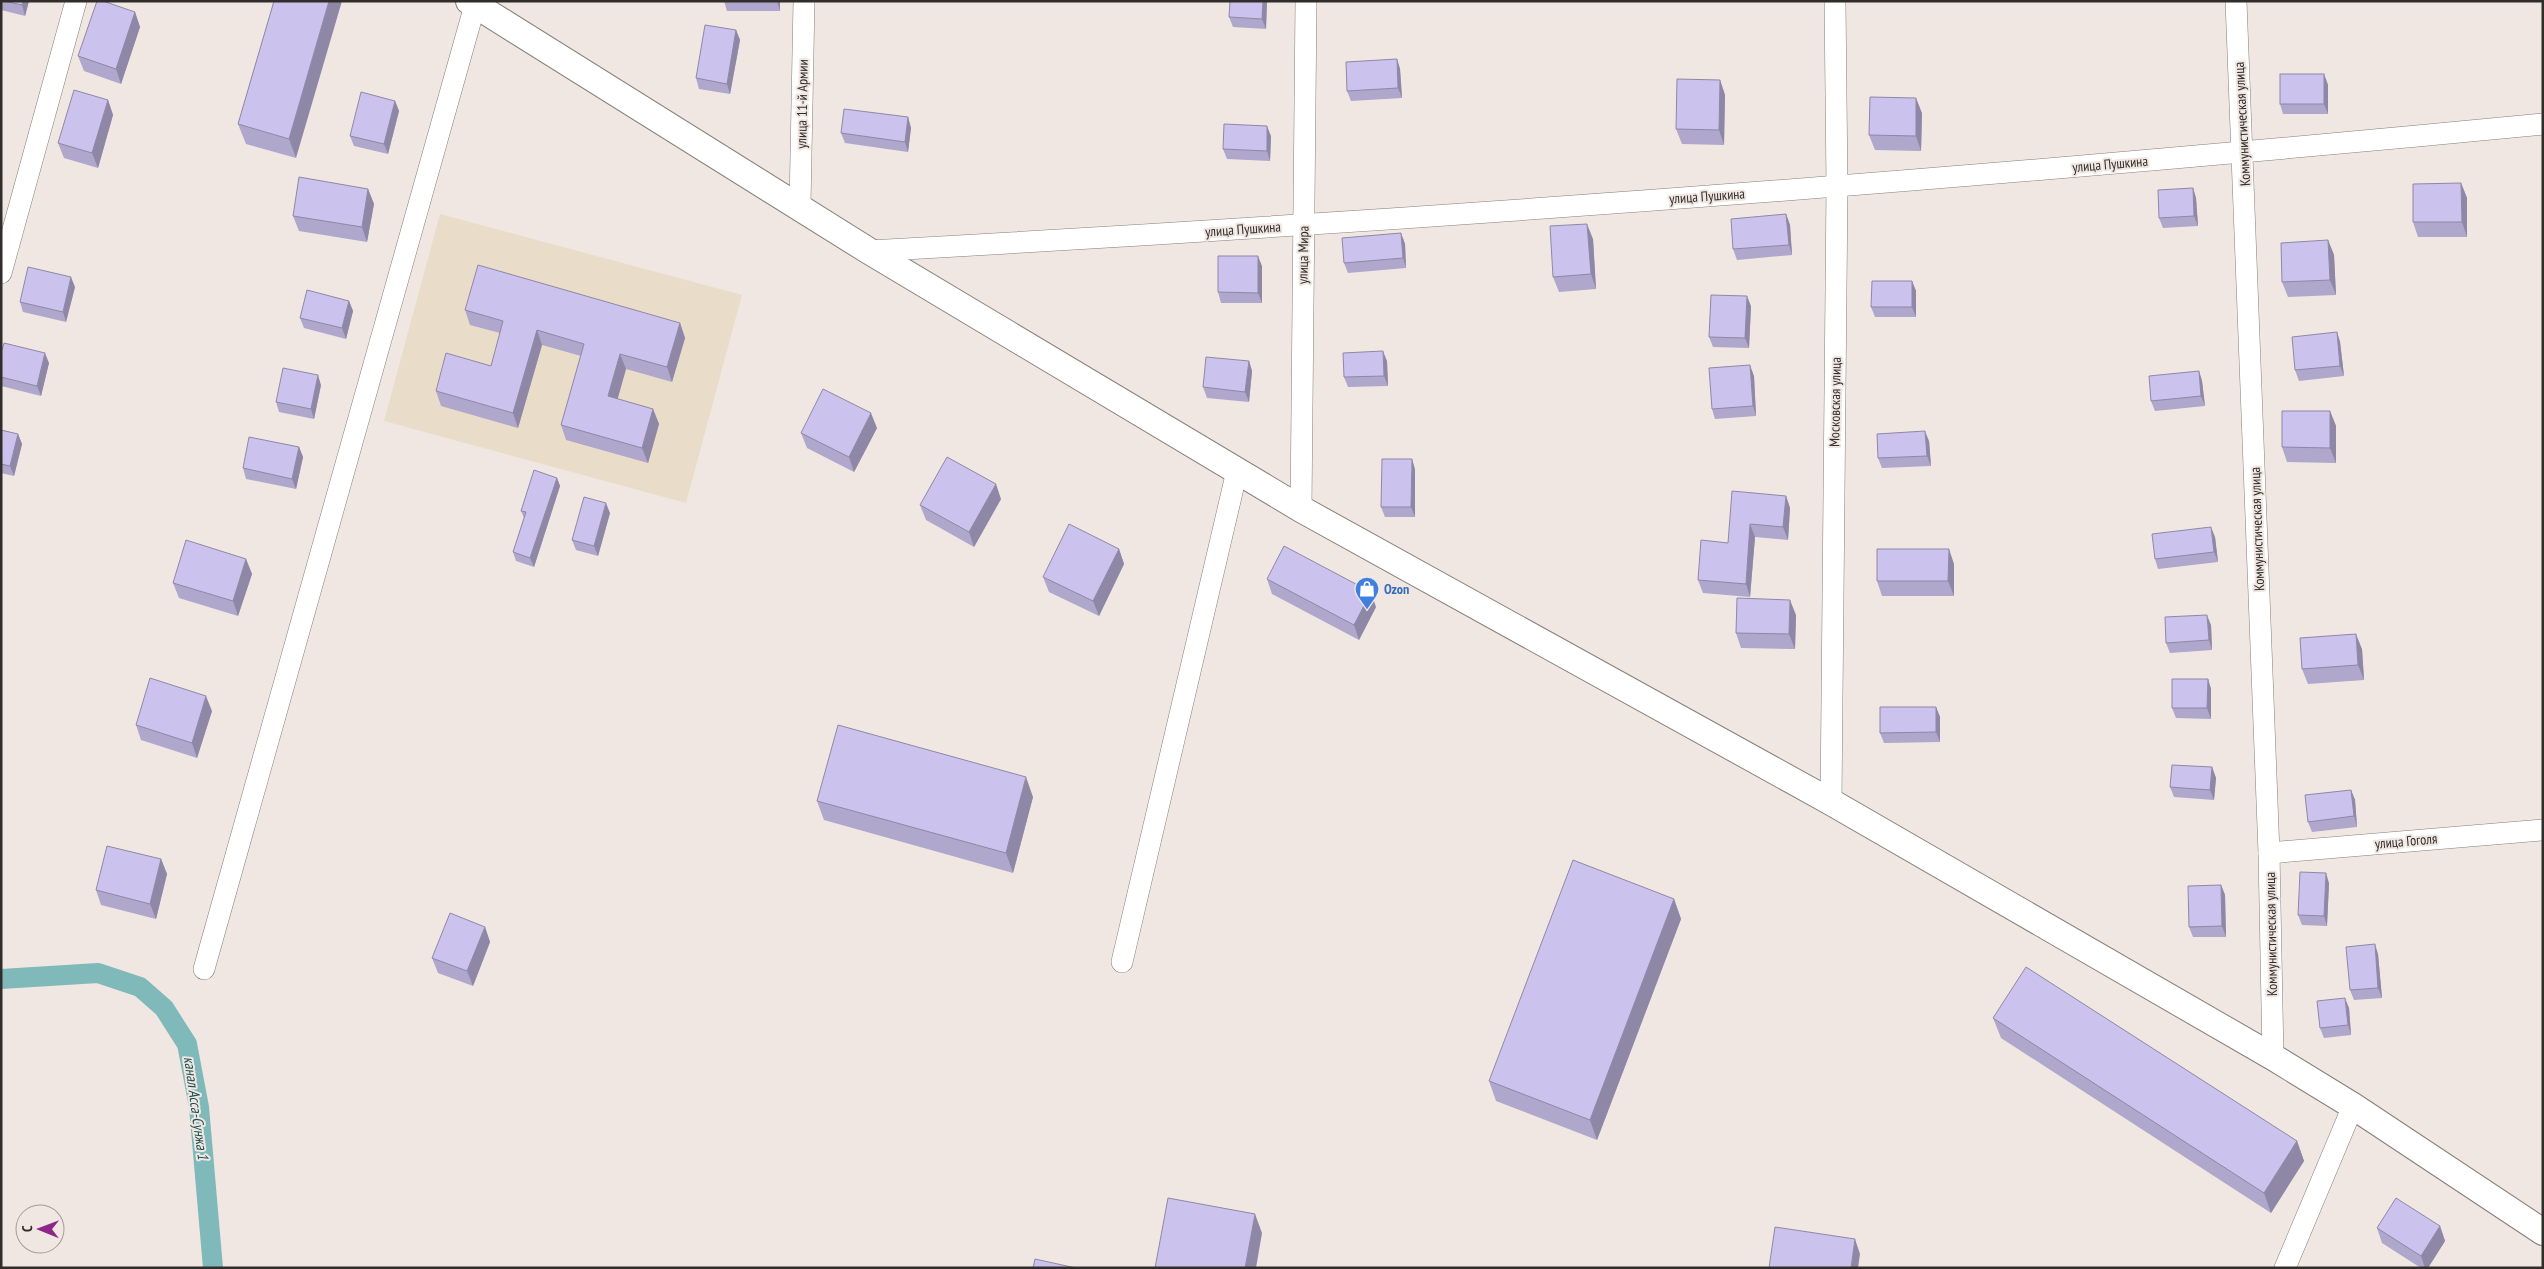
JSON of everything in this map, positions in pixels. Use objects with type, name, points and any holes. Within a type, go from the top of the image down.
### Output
[{"type":"main road","points":[[472,3],[800,206],[869,251],[1301,509],[1831,802],[2273,1057],[2353,1106],[2543,1232]]},
{"type":"street","points":[[1,274],[76,1]]},
{"type":"street","name":"улица 11-й Армии","points":[[800,206],[804,1]]},
{"type":"street","name":"улица Мира","points":[[1301,509],[1306,1]]},
{"type":"street","name":"Московская улица","points":[[1831,802],[1837,187],[1835,1]]},
{"type":"street","name":"Коммунистическая улица","points":[[2236,1],[2244,153],[2269,853],[2273,1057]]},
{"type":"street","points":[[204,969],[472,3]]},
{"type":"street","name":"улица Пушкина","points":[[869,251],[1304,225],[1837,187],[2244,153],[2543,124]]},
{"type":"street","points":[[1122,962],[1237,471]]},
{"type":"street","name":"улица Гоголя","points":[[2269,853],[2543,830]]},
{"type":"street","points":[[2285,1268],[2353,1106]]},
{"type":"shaded area","points":[[440,214],[742,295],[686,503],[384,421]]},
{"type":"building","points":[[4,1],[23,1],[22,5]]},
{"type":"building","points":[[97,1],[103,1],[135,12],[116,69],[78,56]]},
{"type":"building","points":[[274,1],[329,1],[289,139],[238,124]]},
{"type":"building","points":[[1230,1],[1263,1],[1262,19],[1229,17]]},
{"type":"building","points":[[705,25],[736,30],[727,84],[696,78]]},
{"type":"building","points":[[1397,59],[1398,88],[1347,91],[1346,62]]},
{"type":"building","points":[[2280,74],[2324,74],[2324,104],[2280,104]]},
{"type":"building","points":[[1677,79],[1720,80],[1719,130],[1676,129]]},
{"type":"building","points":[[74,90],[108,100],[92,153],[58,143]]},
{"type":"building","points":[[361,92],[395,101],[384,144],[350,136]]},
{"type":"building","points":[[1870,97],[1916,98],[1916,136],[1869,135]]},
{"type":"building","points":[[844,109],[908,117],[905,142],[841,133]]},
{"type":"building","points":[[1224,124],[1267,126],[1267,151],[1223,149]]},
{"type":"building","points":[[299,177],[368,189],[362,227],[293,216]]},
{"type":"building","points":[[2461,183],[2462,222],[2413,222],[2413,184]]},
{"type":"building","points":[[2193,188],[2194,216],[2159,218],[2158,190]]},
{"type":"building","points":[[1786,214],[1789,245],[1733,249],[1731,219]]},
{"type":"building","points":[[1587,224],[1591,274],[1553,277],[1550,226]]},
{"type":"building","points":[[1401,233],[1403,258],[1344,263],[1342,238]]},
{"type":"building","points":[[2328,240],[2330,280],[2282,282],[2281,243]]},
{"type":"building","points":[[1218,256],[1258,256],[1258,293],[1218,292]]},
{"type":"building","points":[[478,265],[680,323],[667,367],[620,354],[608,396],[653,409],[642,448],[561,425],[584,344],[537,330],[513,413],[436,391],[446,353],[491,366],[503,321],[465,310]]},
{"type":"building","points":[[28,267],[71,277],[63,312],[20,302]]},
{"type":"building","points":[[1872,281],[1912,281],[1912,307],[1871,307]]},
{"type":"building","points":[[307,290],[349,301],[342,328],[300,318]]},
{"type":"building","points":[[1711,295],[1747,296],[1745,338],[1709,337]]},
{"type":"building","points":[[2337,332],[2340,366],[2295,370],[2292,337]]},
{"type":"building","points":[[4,343],[45,353],[37,386],[1,377],[1,353]]},
{"type":"building","points":[[1383,351],[1384,376],[1344,377],[1343,353]]},
{"type":"building","points":[[1206,357],[1249,361],[1245,392],[1203,387]]},
{"type":"building","points":[[1750,365],[1753,406],[1712,409],[1709,368]]},
{"type":"building","points":[[283,368],[318,375],[311,409],[276,402]]},
{"type":"building","points":[[2199,371],[2201,396],[2151,401],[2149,376]]},
{"type":"building","points":[[823,389],[871,413],[849,457],[801,433]]},
{"type":"building","points":[[2282,411],[2330,411],[2330,448],[2282,447]]},
{"type":"building","points":[[1,430],[18,434],[10,466],[1,464]]},
{"type":"building","points":[[1925,431],[1927,456],[1878,458],[1877,434]]},
{"type":"building","points":[[249,437],[299,447],[292,479],[243,468]]},
{"type":"building","points":[[947,457],[996,484],[969,532],[920,505]]},
{"type":"building","points":[[1382,459],[1412,459],[1411,507],[1381,507]]},
{"type":"building","points":[[534,470],[557,478],[530,558],[513,552],[526,512],[521,511]]},
{"type":"building","points":[[1732,491],[1786,496],[1783,527],[1750,524],[1746,584],[1698,580],[1701,540],[1728,543]]},
{"type":"building","points":[[584,497],[606,503],[594,546],[572,540]]},
{"type":"building","points":[[1069,524],[1119,549],[1093,601],[1043,577]]},
{"type":"building","points":[[2211,527],[2214,552],[2155,559],[2152,534]]},
{"type":"building","points":[[186,540],[246,559],[233,601],[173,583]]},
{"type":"building","points":[[1284,546],[1371,592],[1354,625],[1267,579]]},
{"type":"building","points":[[1877,549],[1949,549],[1948,581],[1877,581]]},
{"type":"building","points":[[1737,598],[1790,600],[1789,634],[1736,633]]},
{"type":"building","points":[[2207,615],[2209,640],[2166,643],[2165,617]]},
{"type":"building","points":[[2356,634],[2358,665],[2302,669],[2300,638]]},
{"type":"building","points":[[150,678],[206,696],[192,743],[136,725]]},
{"type":"building","points":[[2172,679],[2208,679],[2207,708],[2172,708]]},
{"type":"building","points":[[1880,707],[1936,707],[1936,732],[1880,733]]},
{"type":"building","points":[[838,725],[1026,777],[1006,853],[817,801]]},
{"type":"building","points":[[2172,765],[2212,767],[2210,790],[2170,787]]},
{"type":"building","points":[[2351,790],[2354,816],[2308,822],[2305,795]]},
{"type":"building","points":[[107,846],[161,859],[150,904],[96,890]]},
{"type":"building","points":[[1573,860],[1674,899],[1590,1120],[1489,1081]]},
{"type":"building","points":[[2300,872],[2326,873],[2324,916],[2298,915]]},
{"type":"building","points":[[2221,885],[2222,926],[2189,927],[2188,886]]},
{"type":"building","points":[[450,913],[485,927],[467,971],[432,958]]},
{"type":"building","points":[[2375,944],[2378,988],[2350,990],[2346,947]]},
{"type":"building","points":[[2026,967],[2297,1141],[2264,1193],[1993,1018]]},
{"type":"building","points":[[2345,998],[2348,1025],[2320,1028],[2317,1001]]},
{"type":"building","points":[[1168,1198],[1255,1214],[1245,1268],[1155,1268]]},
{"type":"building","points":[[2396,1198],[2440,1226],[2421,1256],[2377,1228]]},
{"type":"building","points":[[1775,1227],[1855,1239],[1851,1268],[1769,1268]]},
{"type":"building","points":[[1035,1259],[1076,1268],[1033,1268]]},
{"type":"waterway","name":"канал Асса-Сунжа 1","points":[[1,979],[98,973],[140,987],[164,1008],[187,1044],[199,1107],[213,1268]]},
{"type":"place","name":"Ozon","points":[[1367,610]]}]
